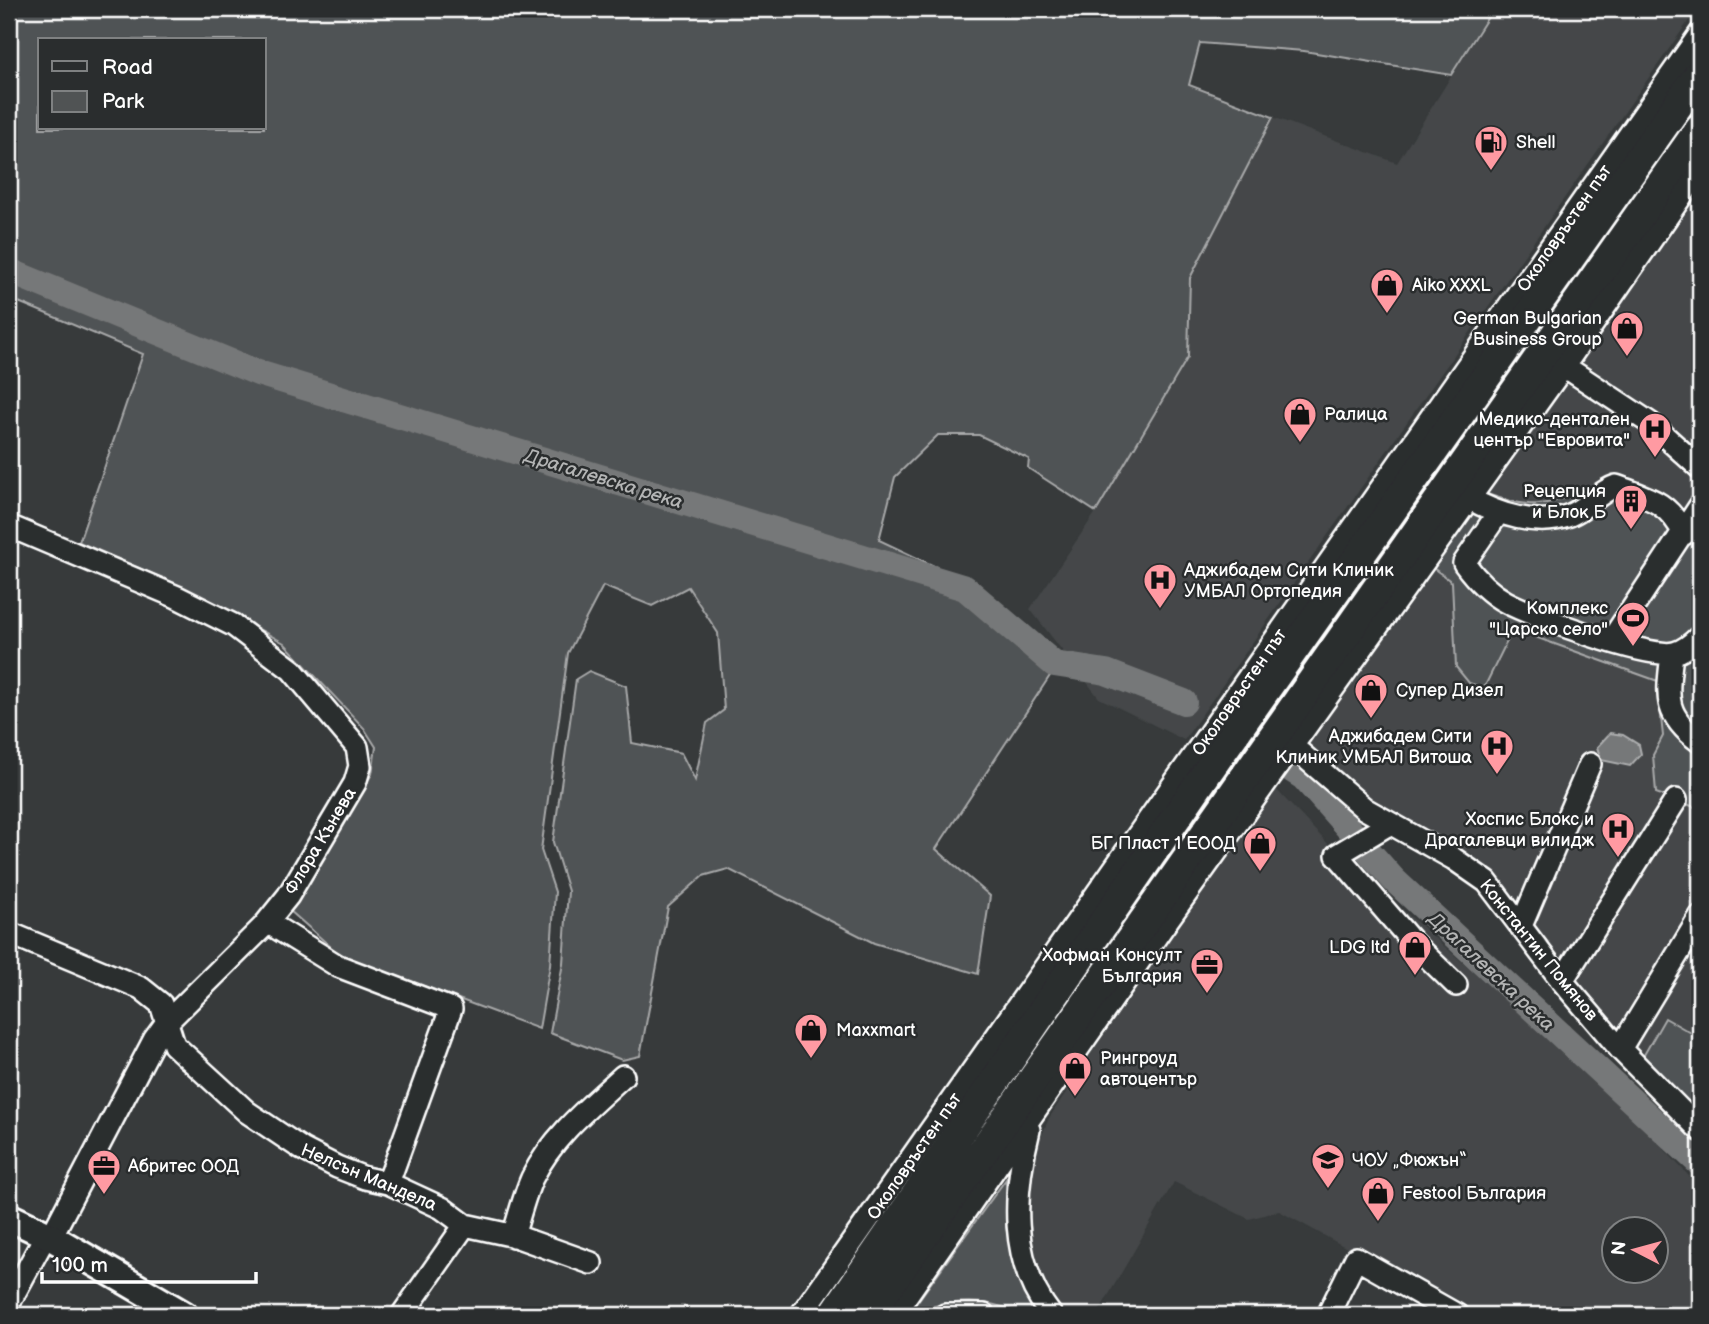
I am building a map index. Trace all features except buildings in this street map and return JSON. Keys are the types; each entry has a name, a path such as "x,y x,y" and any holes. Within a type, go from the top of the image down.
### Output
{"highway":[{"name":"Околовръстен път","path":"834,1315 1209,769 1700,73"},
{"path":"868,1315 1700,129"},
{"path":"1291,745 1346,631"},
{"path":"1138,838 1209,769"},
{"path":"1076,962 1110,877"},
{"path":"1098,988 1169,918"}],"main road":[{"path":"9,1217 48,1236 184,1315"}],"street":[{"name":"Околовръстен път","path":"801,1315 1700,34"},
{"path":"893,1315 1169,918 1564,366 1700,169"},
{"path":"1564,366 1650,423 1700,468"},
{"path":"1469,498 1499,512 1548,520 1569,516 1616,486 1662,504 1675,516 1684,534"},
{"path":"1611,641 1700,506"},
{"path":"1499,512 1464,563 1478,582 1502,601 1564,627 1611,641 1672,654 1689,646 1700,636"},
{"name":"Флора Кънева","path":"9,526 177,597 233,625 292,670 357,747 360,766 355,783 288,896 267,922 167,1022 144,1058 9,1303"},
{"path":"1672,654 1668,690 1671,709 1679,726 1700,742"},
{"name":"Константин Помянов","path":"1291,745 1365,809 1454,859 1487,881 1562,981 1620,1049 1700,1130"},
{"path":"1521,926 1590,764"},
{"path":"1562,981 1676,800"},
{"path":"1389,824 1337,855 1414,944 1456,985"},
{"path":"1620,1049 1700,917"},
{"path":"267,922 338,966 451,1009 388,1183"},
{"name":"Нелсън Мандела","path":"9,933 141,988 160,1004 174,1045 247,1112 270,1129 337,1167 388,1183 449,1211 465,1225 513,1236 592,1263"},
{"path":"513,1236 531,1180 545,1156 575,1120 623,1076"},
{"path":"1031,1120 1021,1164 1017,1223 1029,1277 1051,1315"},
{"path":"402,1315 465,1225"},
{"path":"1328,1315 1356,1258 1457,1315"},
{"path":"945,1315 984,1315"}],"shaded area":[{"path":"1493,9 1697,9 1184,740 1099,698 1030,609 1096,512 1188,357 1190,278 1273,117 1397,163"},
{"path":"1700,191 1700,488 1686,515 1578,492 1548,505 1517,505 1484,493"},
{"path":"1433,568 1452,581 1456,667 1484,688 1513,629 1667,684 1660,708 1663,736 1653,755 1656,793 1700,809 1700,1038 1665,1019 1643,1056 1472,854 1400,824 1369,805 1306,749"},
{"path":"1610,733 1623,735 1639,745 1641,754 1630,766 1601,760 1597,747"},
{"path":"1269,782 1331,847 1615,1096 1700,1188 1700,1315 1470,1315 1279,1211 1249,1219 1174,1182 1097,1315 1062,1315 1046,1295 1026,1246 1026,1204 1033,1156 1049,1118"}],"green space":[{"path":"9,9 1493,9 1451,75 1304,51 1200,43 1189,85 1273,117 1190,278 1188,357 1096,512 1028,468 1029,459 979,435 938,435 895,477 879,540 979,587 1061,659 936,849 990,896 978,974 874,943 728,869 703,876 668,907 640,1056 622,1060 550,1033 563,963 568,891 553,842 576,679 589,671 626,686 632,743 681,753 695,780 707,723 724,710 718,633 688,587 652,606 603,586 568,653 541,850 555,892 550,965 539,1029 340,955 289,910 372,774 376,747 364,728 284,643 185,588 79,542 143,354 9,298"},
{"path":"1700,95 1700,106 1244,757 1240,753"},
{"name":"Комплекс \"Царско село\"","path":"1602,483 1686,515 1700,488 1700,809 1656,793 1653,755 1663,736 1660,708 1666,684 1513,629 1484,688 1469,683 1456,667 1452,582 1433,568 1484,493 1520,503 1545,503"},
{"path":"1665,1018 1700,1038 1700,1130 1637,1067"},
{"path":"1006,1179 1006,1227 1012,1257 1038,1315 969,1302 910,1312"}],"waterway":[{"name":"Драгалевска река","path":"9,271 258,373 965,588 1054,664 1106,672 1184,702"},
{"name":"Драгалевска река","path":"1292,770 1303,777 1394,880 1700,1164"}],"place":[{"name":"Shell","path":"1491,172"},
{"name":"Aiko XXXL","path":"1387,315"},
{"name":"German Bulgarian Business Group","path":"1627,358"},
{"name":"Ралица","path":"1300,444"},
{"name":"Медико-дентален център \"Евровита\"","path":"1655,459"},
{"name":"Рецепция и Блок Б","path":"1631,531"},
{"name":"Аджибадем Сити Клиник УМБАЛ Ортопедия","path":"1160,610"},
{"name":"Комплекс \"Царско село\"","path":"1633,648"},
{"name":"Супер Дизел","path":"1371,720"},
{"name":"Аджибадем Сити Клиник УМБАЛ Витоша","path":"1497,776"},
{"name":"Хоспис Блокс и Драгалевци вилидж","path":"1618,859"},
{"name":"БГ Пласт 1 ЕООД","path":"1260,873"},
{"name":"LDG ltd","path":"1415,977"},
{"name":"Хофман Консулт България","path":"1207,995"},
{"name":"Maxxmart","path":"811,1060"},
{"name":"Рингроуд автоцентър","path":"1075,1098"},
{"name":"ЧОУ „Фюжън“","path":"1328,1190"},
{"name":"Абритес ООД","path":"104,1196"},
{"name":"Festool България","path":"1378,1223"}]}
